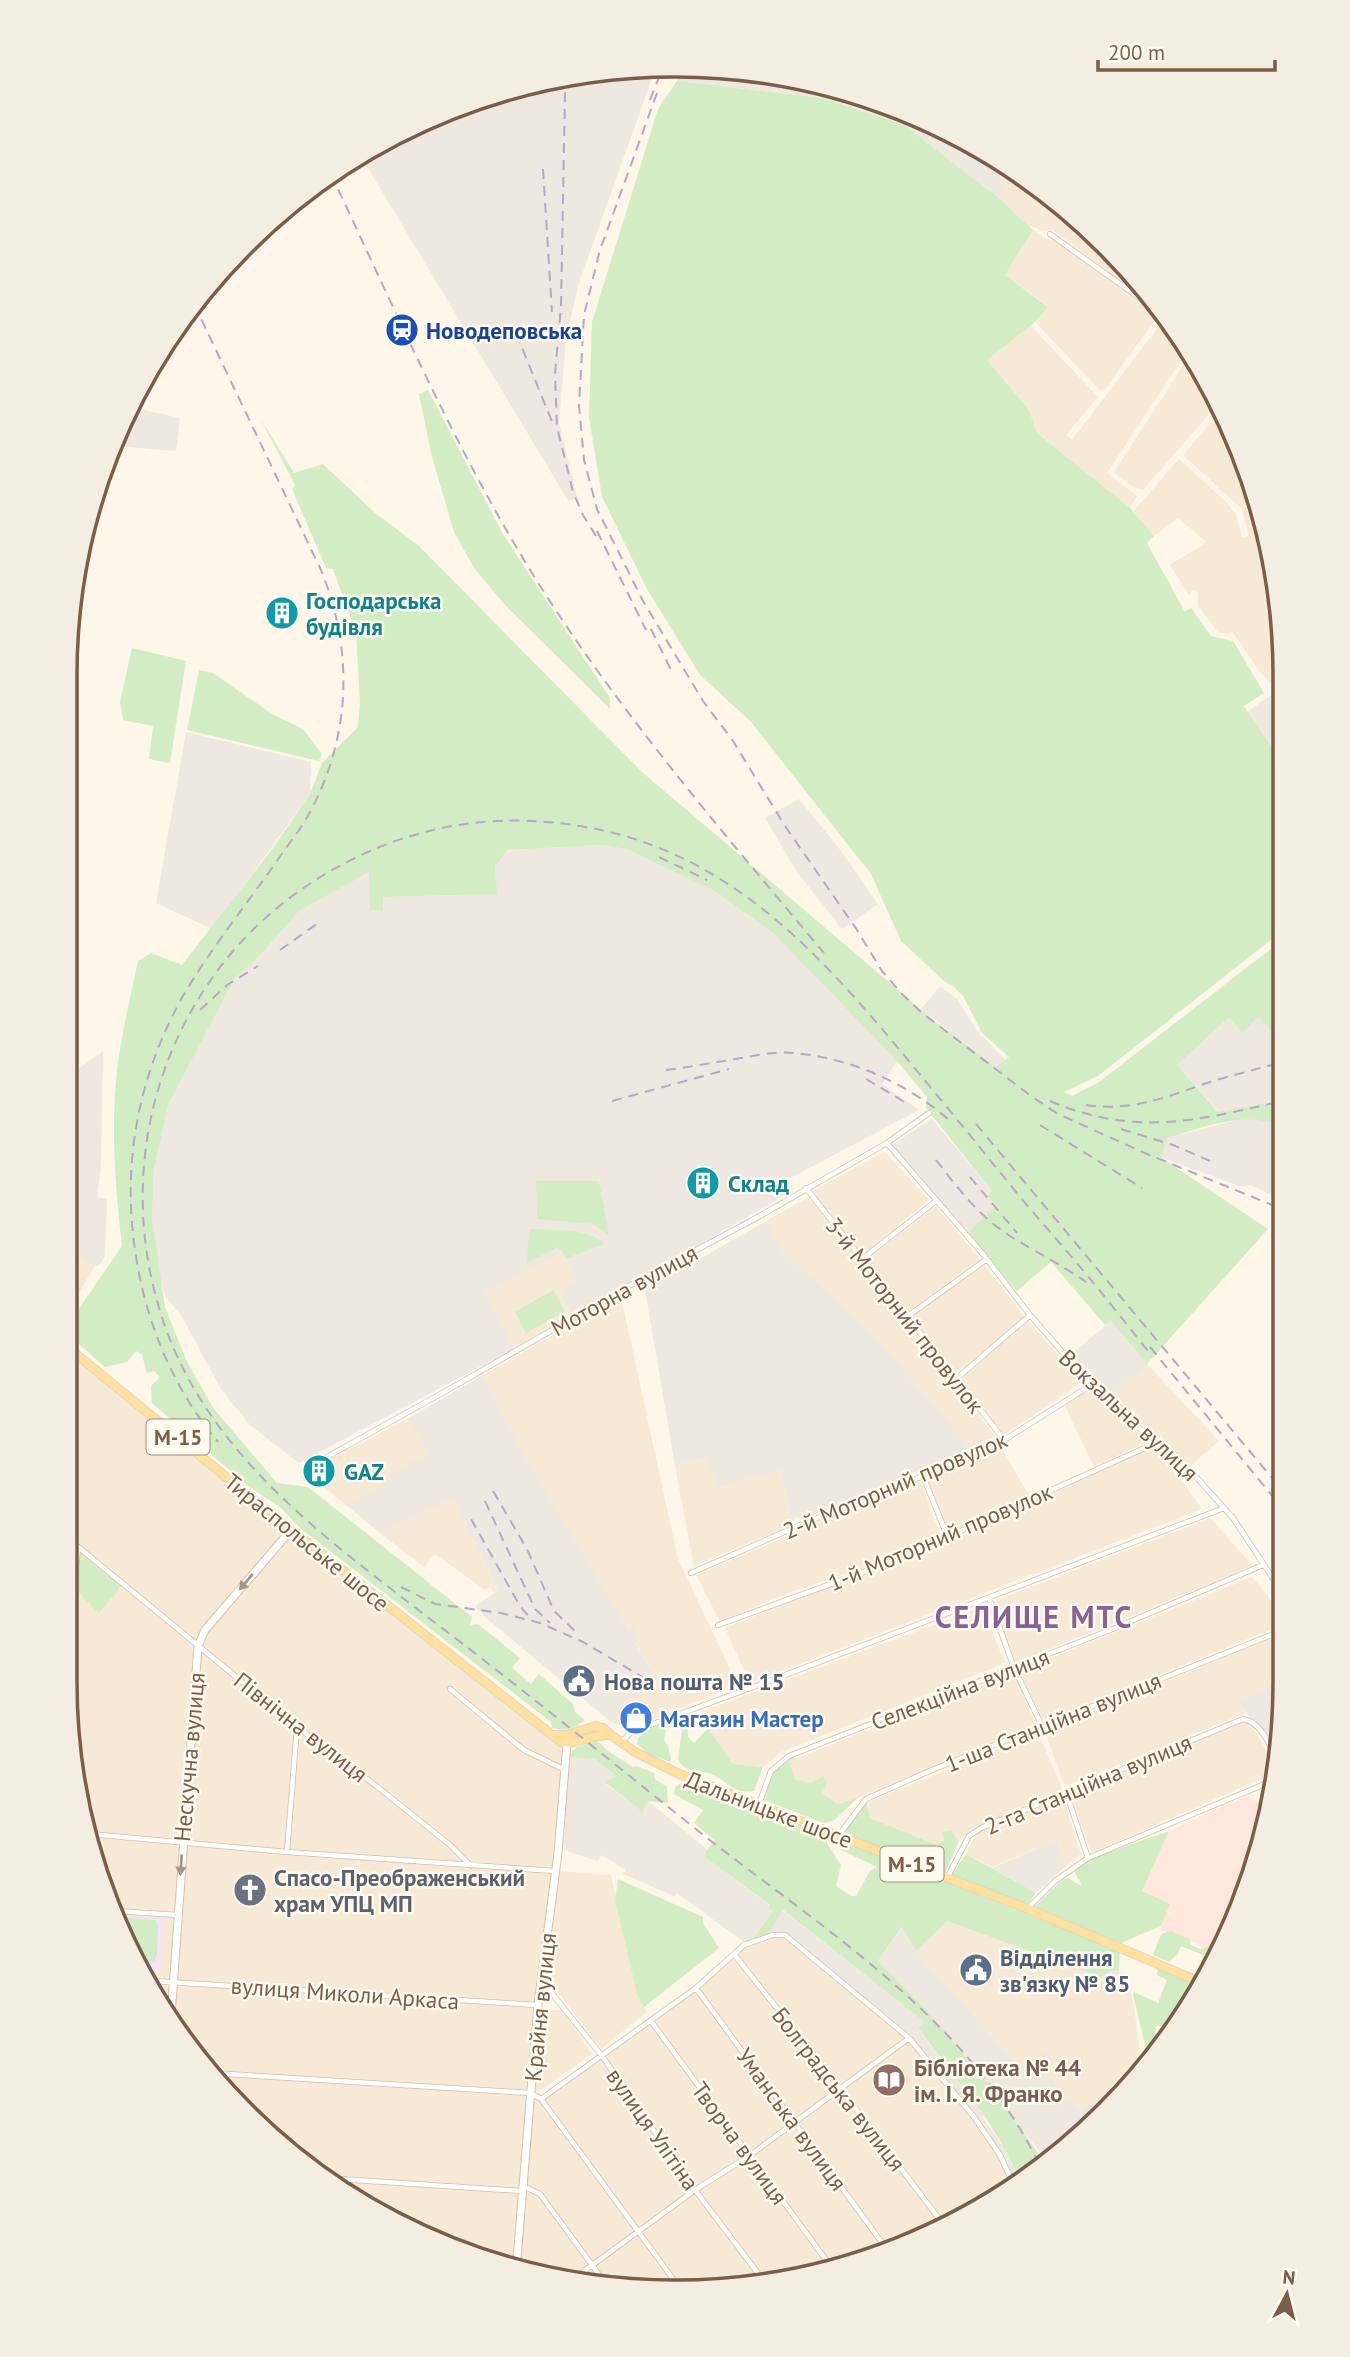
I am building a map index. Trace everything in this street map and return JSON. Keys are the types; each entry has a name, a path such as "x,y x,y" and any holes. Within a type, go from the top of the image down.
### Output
{"main road":[{"name":"Тираспольське шосе","path":"77,1355 291,1530 553,1735 567,1739"},
{"name":"Дальницьке шосе","path":"567,1739 611,1735 635,1752 678,1774 1028,1909 1194,1979"}],"street":[{"path":"1050,233 1138,297"},
{"name":"Моторна вулиця","path":"316,1463 629,1286 758,1217 887,1143 929,1113"},
{"name":"Вокзальна вулиця","path":"887,1143 1091,1385 1108,1395 1143,1432 1178,1458 1224,1508 1273,1580"},
{"name":"3-й Моторний провулок","path":"806,1188 1005,1441"},
{"path":"862,1259 936,1201"},
{"path":"908,1316 987,1259"},
{"path":"956,1379 1030,1315"},
{"name":"2-й Моторний провулок","path":"691,1573 1005,1441 1091,1385"},
{"name":"1-й Моторний провулок","path":"718,1625 894,1561 1158,1442"},
{"path":"923,1476 948,1538"},
{"path":"622,1742 631,1732 1224,1508"},
{"name":"Нескучна вулиця","path":"172,2004 198,1646 205,1630 291,1530"},
{"path":"77,1556 78,1547"},
{"name":"Північна вулиця","path":"78,1547 297,1727 462,1855 471,1866"},
{"name":"Селекційна вулиця","path":"759,1804 771,1771 789,1756 1128,1623 1263,1565"},
{"path":"989,1598 1014,1668 1042,1726"},
{"name":"1-ша Станційна вулиця","path":"838,1836 866,1800 1042,1726 1273,1634"},
{"path":"450,1689 524,1750 565,1770"},
{"name":"2-га Станційна вулиця","path":"947,1878 970,1836 981,1828 1243,1719 1251,1721 1270,1745"},
{"path":"287,1852 297,1727"},
{"name":"Крайня вулиця","path":"517,2259 538,2005 555,1871 567,1739"},
{"path":"1028,1909 1055,1881 1088,1858 1264,1784"},
{"path":"1066,1792 1088,1858"},
{"path":"96,1834 287,1852 555,1871"},
{"path":"123,1912 178,1915"},
{"path":"541,2099 695,1988 744,1945 785,1935 909,2038 975,2117 1000,2155 1010,2177"},
{"name":"Болградська вулиця","path":"734,1954 840,2088 937,2219"},
{"name":"вулиця Улітіна","path":"541,1981 602,2056 695,2190 758,2274"},
{"name":"вулиця Миколи Аркаса","path":"157,1982 538,2005"},
{"name":"Уманська вулиця","path":"695,1988 882,2242"},
{"name":"Творча вулиця","path":"651,2021 827,2261"},
{"path":"582,2273 695,2190 749,2156 909,2038"},
{"path":"223,2074 530,2093 541,2099 674,2280"},
{"path":"343,2179 522,2188 540,2194 600,2275"}],"shaded area":[{"path":"679,77 753,82 830,97 904,123 939,139 974,157 1021,188 1011,182 999,198 904,125 822,98 677,81"},
{"path":"652,78 579,283 566,338 559,423 577,497 569,502 365,164 446,123 520,97 597,82"},
{"path":"1011,182 1026,192 1069,225 1133,291 1053,230 1043,231 1028,225 999,198"},
{"path":"1033,230 1050,241 1053,239 1146,307 1155,320 1105,389 1100,390 1035,322 1048,306 1005,275"},
{"path":"1030,325 1098,397 1066,435 1072,440 1159,326 1182,359 1107,473 1137,496 1130,508 1037,433 1029,410 987,360"},
{"path":"1185,363 1211,412 1143,490 1133,487 1114,472"},
{"path":"140,409 180,418 176,451 123,447"},
{"path":"1214,418 1241,483 1262,558 1272,636 1273,686 1259,671 1232,631 1228,634 1218,632 1198,606 1198,593 1193,590 1189,595 1170,565 1207,542 1178,518 1154,536 1133,512 1179,459 1236,514 1242,538 1249,536 1242,509 1183,455"},
{"path":"1273,694 1273,752 1247,712"},
{"path":"186,732 311,762 310,794 212,929 156,903"},
{"path":"799,799 838,847 878,904 842,929 797,872 765,818"},
{"path":"601,845 626,849 715,891 774,934 897,1061 882,1084 919,1110 779,1184 785,1195 574,1317 560,1290 577,1281 561,1252 485,1293 515,1348 299,1463 251,1426 222,1391 181,1315 165,1296 159,1273 152,1218 154,1169 169,1103 234,980 299,911 370,871 370,910 383,910 383,897 496,894 495,867 507,850"},
{"path":"940,986 957,999 977,1031 1006,1060 996,1068 921,1009"},
{"path":"1229,1016 1258,1017 1273,1033 1273,1108 1263,1103 1219,1112 1177,1065"},
{"path":"103,1051 101,1166 97,1197 107,1199 105,1257 94,1267 77,1253 77,1070"},
{"path":"1245,1118 1273,1122 1273,1196 1251,1185 1239,1186 1162,1158 1167,1138"},
{"path":"932,1119 992,1191 996,1205 966,1234 892,1145"},
{"path":"885,1152 929,1200 862,1256 812,1191"},
{"path":"809,1197 997,1438 971,1448 873,1334 783,1251 766,1221"},
{"path":"936,1206 980,1259 908,1312 865,1260"},
{"path":"766,1221 783,1251 873,1334 971,1448 804,1519 795,1517 793,1525 779,1470 718,1488 707,1457 675,1466 645,1290"},
{"path":"561,1252 577,1281 574,1317 515,1348 485,1293"},
{"path":"77,1253 94,1267 77,1297"},
{"path":"984,1264 1025,1317 955,1374 912,1317"},
{"path":"621,1297 678,1559 730,1669 727,1689 633,1727 629,1721 620,1726 612,1723 629,1702 657,1684 656,1677 635,1642 634,1627 629,1630 524,1455 483,1375"},
{"path":"1028,1321 1082,1382 1004,1435 960,1380"},
{"path":"1111,1321 1147,1364 1113,1395 1099,1382 1093,1382 1069,1356"},
{"path":"77,1355 275,1517 567,1743 530,2093 541,2099 696,1988 744,1945 773,1935 785,1935 897,2028 974,2117 1000,2155 1010,2177 1007,2179 939,2218 867,2248 792,2269 753,2275 714,2279 636,2279 558,2269 520,2260 446,2234 376,2200 343,2179 281,2132 225,2076 178,2014 157,1981 123,1911 97,1837 88,1799 78,1721"},
{"path":"1147,1364 1219,1441 1190,1466 1168,1446 1161,1435 1157,1437 1151,1433 1113,1395"},
{"path":"483,1375 524,1455 629,1630 634,1626 640,1639 635,1643 656,1677 657,1684 629,1702 612,1723 475,1606 498,1591 453,1497 380,1533 346,1505 391,1480 388,1475 429,1454 409,1418"},
{"path":"1089,1392 1105,1400 1103,1404 1117,1410 1147,1442 1094,1467 1064,1404 1082,1393"},
{"path":"409,1418 430,1454 389,1475 392,1480 346,1505 310,1475 328,1460"},
{"path":"999,1444 1031,1499 949,1536 925,1478 993,1450"},
{"path":"1156,1445 1202,1509 750,1683 725,1628 846,1580 921,1555"},
{"path":"708,1457 719,1488 779,1470 793,1525 694,1566 675,1466"},
{"path":"920,1479 941,1538 893,1558 788,1593 720,1621 696,1575"},
{"path":"453,1496 498,1592 494,1593 490,1587 485,1590 435,1554 424,1567 380,1533"},
{"path":"1210,1518 1253,1566 1016,1663 993,1602"},
{"path":"1252,1577 1273,1603 1273,1628 1044,1722 1019,1671"},
{"path":"982,1607 1005,1663 783,1751 763,1767 733,1764 708,1728 701,1712"},
{"path":"1273,1637 1273,1687 1239,1701 1246,1713 1065,1786 1044,1731"},
{"path":"1014,1672 1036,1725 838,1804 811,1784 796,1780 788,1762"},
{"path":"1273,1687 1270,1744 1238,1701"},
{"path":"1245,1721 1251,1724 1269,1755 1265,1777 1091,1853 1070,1793"},
{"path":"1038,1732 1062,1789 974,1828 959,1841 951,1830 942,1833 944,1840 938,1845 870,1818 866,1803"},
{"path":"568,1757 595,1759 618,1778 606,1784 640,1810 648,1801 708,1850 703,1856 770,1906 773,1911 751,1941 744,1942 677,1893 674,1896 623,1874 626,1870 601,1855 598,1861 564,1850"},
{"path":"1063,1796 1081,1854 1066,1866 1057,1840 992,1867 966,1854 977,1832"},
{"path":"1246,1796 1261,1803 1241,1874 1209,1949 1130,1918 1169,1831"},
{"path":"1057,1840 1066,1866 1036,1893 992,1868"},
{"path":"557,1871 611,1875 637,1994 647,2012 601,2049 549,1980"},
{"path":"782,1910 926,2022 918,2029 984,2115 982,2116 1004,2148 1008,2146 1006,2152 1016,2172 1013,2175 977,2116 908,2033 785,1934 768,1934"},
{"path":"125,1916 164,1918 161,1970 151,1969"},
{"path":"947,1921 1100,1977 1113,1970 1125,1974 1134,2005 1140,2057 1120,2081 1081,2111 1045,2069 1054,2059 1045,2054 1024,2072 916,1951"},
{"path":"903,1927 916,1951 1023,2071 1045,2053 1055,2059 1045,2069 1081,2111 1120,2081 1069,2132 1042,2154 921,2004 878,1961"},
{"path":"541,2010 562,2010 592,2054 539,2091 534,2090"}],"green space":[{"path":"677,81 822,98 904,125 999,198 1033,230 1005,275 1048,307 1035,322 987,360 1029,410 1037,433 1130,508 1154,536 1147,543 1185,612 1191,608 1211,636 1233,641 1264,693 1244,706 1273,750 1273,938 1098,1076 1064,1092 1072,1096 1099,1082 1273,947 1273,1033 1258,1017 1242,1033 1229,1017 1177,1065 1218,1112 1264,1103 1273,1108 1273,1124 1254,1120 1224,1122 1167,1138 1162,1158 1268,1229 1147,1364 1111,1321 1105,1325 1051,1262 1017,1291 966,1234 996,1205 988,1196 992,1191 926,1108 927,1097 897,1061 774,934 715,891 626,849 601,845 507,850 495,867 497,894 383,897 383,910 370,910 369,872 299,911 234,980 169,1103 154,1169 152,1218 165,1307 187,1362 214,1409 277,1483 308,1487 472,1617 470,1625 478,1624 520,1658 512,1668 531,1684 539,1674 573,1704 575,1712 585,1720 573,1728 562,1730 552,1728 551,1722 300,1528 280,1507 248,1486 152,1403 151,1386 160,1377 154,1371 147,1373 142,1355 136,1351 127,1362 105,1367 77,1342 77,1311 122,1246 114,1108 120,1049 138,961 151,953 182,965 270,852 310,794 322,763 358,727 360,701 356,633 333,569 326,568 292,489 295,485 260,418 294,473 323,464 374,512 419,546 642,772 937,1023 996,1067 1009,1057 982,1033 963,996 901,941 871,874 751,722 700,675 647,589 602,497 589,417 592,322 658,109"},
{"path":"428,390 504,536 610,698 610,709 505,605 474,568 454,532 432,457 419,394"},
{"path":"132,648 186,661 170,763 149,759 153,726 123,720 120,702"},
{"path":"199,670 213,673 272,714 303,729 322,754 319,761 187,730"},
{"path":"536,1181 599,1181 609,1235 592,1224 537,1219"},
{"path":"529,1229 580,1232 605,1244 567,1258 558,1247 527,1263"},
{"path":"553,1290 565,1311 526,1333 515,1312"},
{"path":"80,1549 123,1584 99,1613 77,1591"},
{"path":"683,1720 688,1727 688,1737 694,1743 708,1728 733,1764 763,1767 754,1791 739,1790 708,1773 688,1769 681,1764 678,1760"},
{"path":"662,1724 666,1727 664,1740 668,1746 670,1762 647,1753 637,1744 638,1738"},
{"path":"598,1741 633,1767 654,1773 655,1779 667,1787 668,1803 648,1801 641,1816 640,1810 606,1783 617,1777 595,1759 568,1757 576,1747"},
{"path":"794,1756 795,1759 789,1762 796,1780 811,1783 823,1776 827,1783 822,1793 838,1804 858,1798 833,1821 823,1823 764,1800 771,1773"},
{"path":"686,1783 822,1835 841,1865 836,1886 851,1896 856,1896 870,1871 877,1867 841,1850 842,1841 1120,1951 1119,1972 1113,1970 1100,1977 947,1921 916,1951 902,1927 878,1961 921,2004 990,2086 1040,2155 1017,2172 1006,2151 1008,2147 1005,2149 984,2115 918,2028 925,2022 783,1910 768,1934 751,1941 773,1911 769,1908 770,1905 703,1856 714,1840 694,1823 703,1810 674,1794 675,1787"},
{"path":"866,1803 870,1818 937,1845 944,1840 942,1832 951,1830 959,1841 945,1873 843,1835 857,1810"},
{"path":"1169,1831 1142,1891 1170,1904 1161,1926 1121,1943 1033,1908 1063,1879 1067,1878 1082,1886 1075,1873 1074,1864"},
{"path":"966,1854 1036,1893 1027,1905 951,1876"},
{"path":"618,1879 703,1917 703,1923 719,1948 644,2007 637,1994 615,1899"},
{"path":"126,1918 156,1920 157,1955 154,1961 147,1962"},
{"path":"1171,1931 1190,1939 1190,1945 1200,1949 1211,1947 1202,1963 1203,1955 1181,1946 1178,1954 1169,1962 1153,1955 1161,1934"},
{"path":"1158,1965 1192,1982 1163,2026 1156,2026 1155,2038 1145,2051 1133,1995 1134,1992 1158,2003 1167,1980 1157,1975"}],"railway":[{"path":"650,100 659,77"},
{"path":"565,92 561,306 555,374 557,427 573,492 598,539"},
{"path":"657,93 600,250 584,315 579,406 584,460 597,509 643,601 703,701 733,741 785,826 882,971 903,995 922,1013 1058,1114 1273,1205"},
{"path":"543,169 552,312"},
{"path":"335,183 456,437 483,489 542,589 642,730 824,953"},
{"path":"199,314 321,570 332,601 343,662 340,724 323,785 302,825 217,943 183,996 167,1026 155,1058 137,1122 132,1155 132,1222 147,1306 175,1378 202,1422 218,1442"},
{"path":"516,333 553,424"},
{"path":"597,531 646,630"},
{"path":"651,629 673,674"},
{"path":"1036,2158 1010,2113 976,2067 937,2024 894,1984 348,1555 266,1482 231,1442 200,1398 174,1350 156,1297 146,1250 143,1202 145,1155 153,1108 167,1063 186,1020 211,980 241,942 282,904 354,858 406,837 433,830 503,821 573,825 634,839 689,862 739,892 785,928 828,969 907,1059 1152,1356"},
{"path":"659,857 707,880"},
{"path":"280,950 321,921"},
{"path":"200,1010 227,985 258,966"},
{"path":"666,1070 772,1053 815,1056 877,1074 915,1095 949,1120"},
{"path":"1086,1105 1120,1106 1151,1101 1273,1064"},
{"path":"612,1101 729,1069"},
{"path":"866,1079 908,1104"},
{"path":"1050,1101 1110,1119 1138,1122 1193,1119 1273,1103"},
{"path":"976,1124 1273,1479"},
{"path":"1040,1125 1142,1188"},
{"path":"1121,1129 1173,1145 1210,1161"},
{"path":"936,1160 968,1200 996,1226 1086,1282"},
{"path":"970,1177 1017,1233"},
{"path":"1150,1347 1273,1497"},
{"path":"493,1491 527,1549 554,1611 578,1634"},
{"path":"485,1501 535,1609 550,1623"},
{"path":"471,1519 520,1606 532,1620"},
{"path":"401,1587 435,1604 501,1613 540,1623 583,1642 651,1682"}],"place":[{"name":"Новодеповська","path":"402,330"},
{"name":"Господарська будівля","path":"282,613"},
{"name":"Склад","path":"703,1183"},
{"name":"GAZ","path":"319,1471"},
{"name":"Нова пошта № 15","path":"579,1681"},
{"name":"Магазин Мастер","path":"636,1718"},
{"name":"Спасо-Преображенський храм УПЦ МП","path":"250,1890"},
{"name":"Відділення зв'язку № 85","path":"976,1970"},
{"name":"Бібліотека № 44 ім. І. Я. Франко","path":"889,2080"}],"district":[{"name":"CЕЛИЩЕ МТС","path":"1034,1616"}]}
